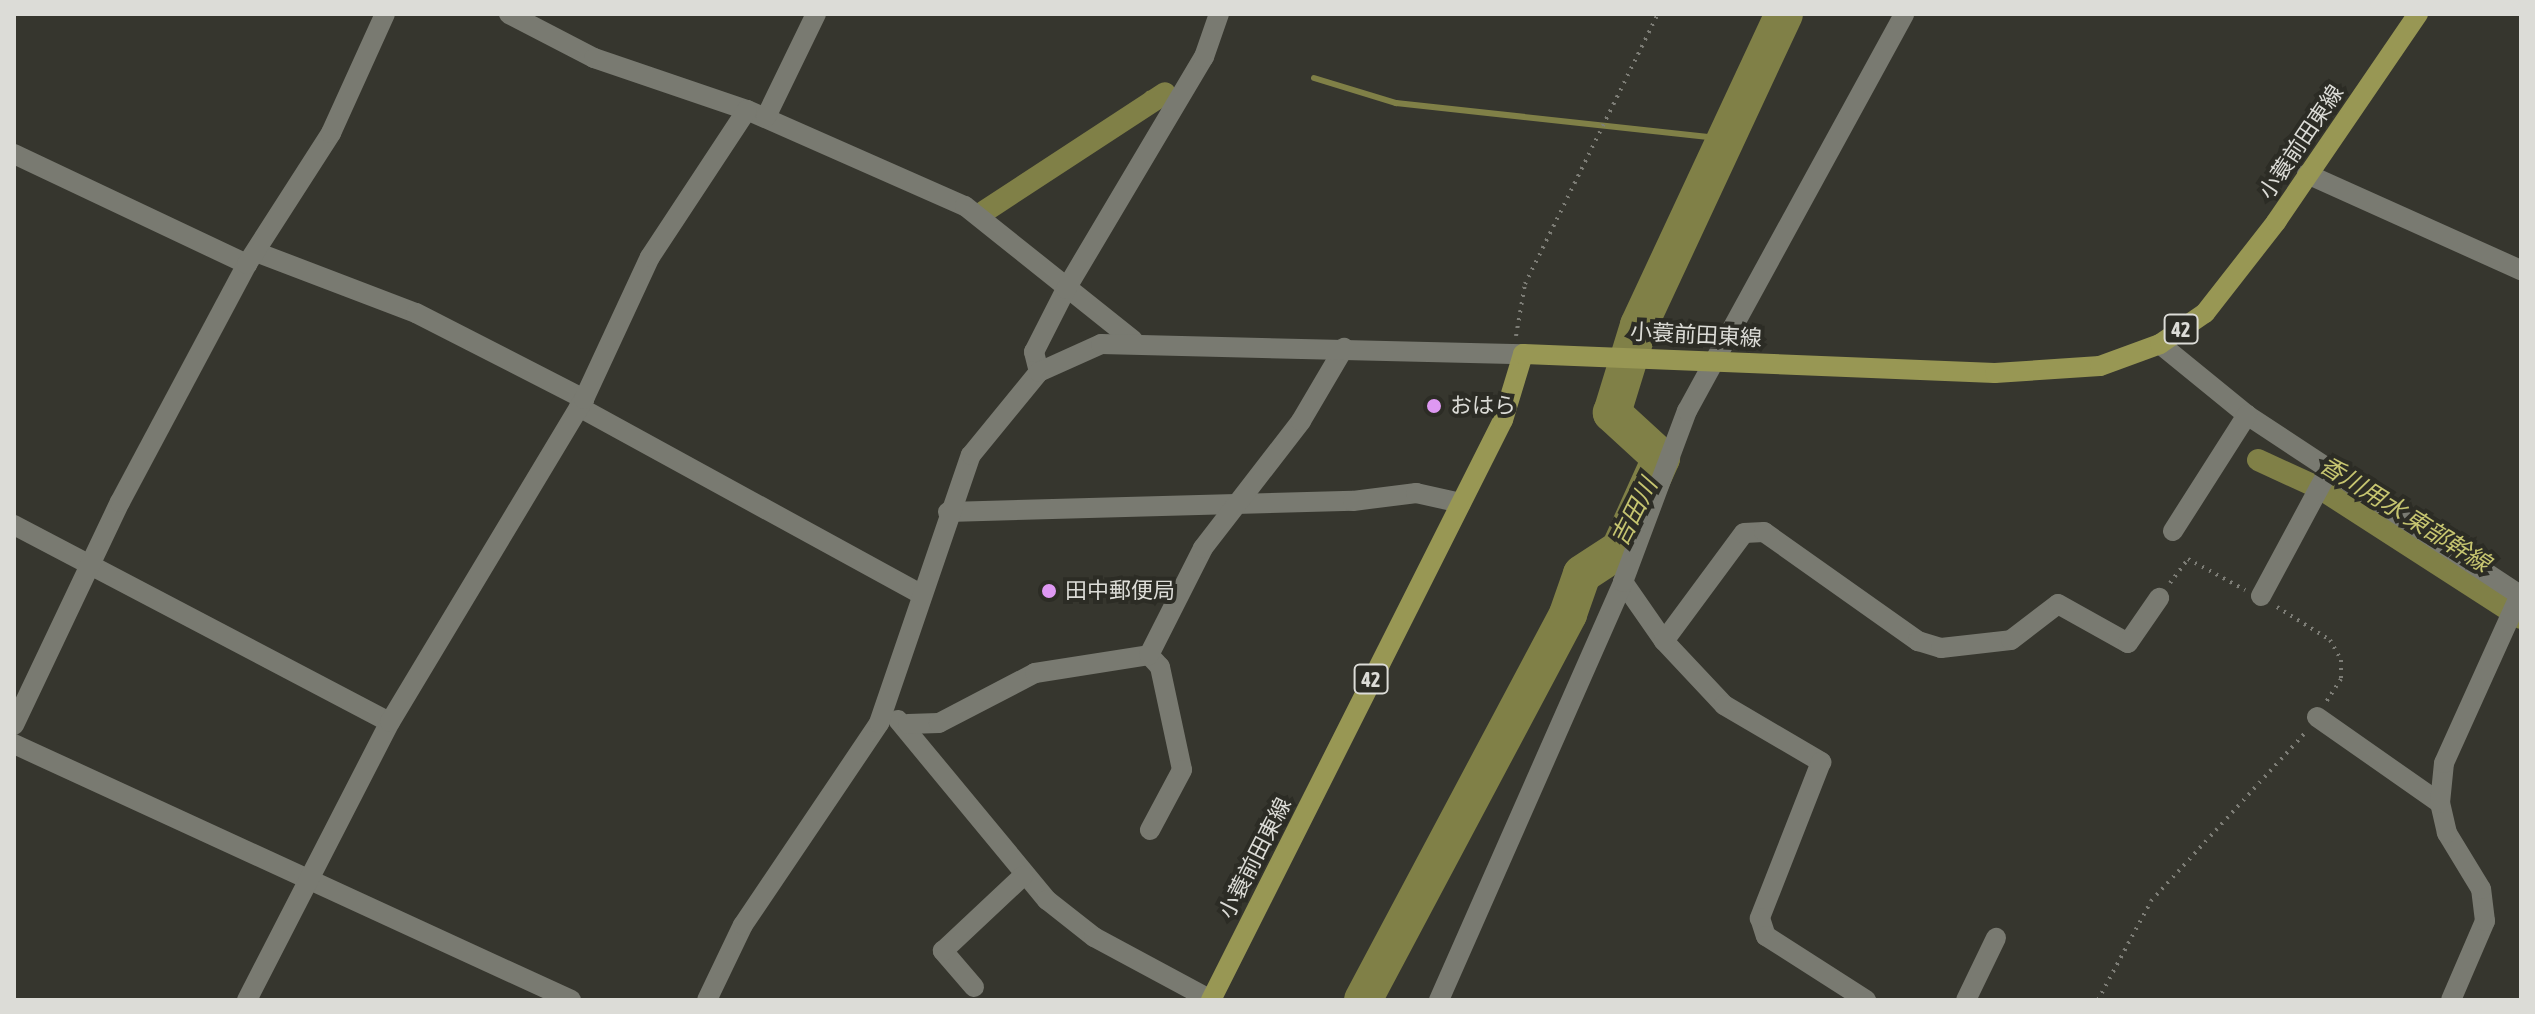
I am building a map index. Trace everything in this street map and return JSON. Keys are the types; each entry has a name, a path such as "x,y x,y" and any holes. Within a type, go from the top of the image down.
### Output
{"main road":[{"name":"小蓑前田東線","path":"1211,1000 1503,420 1518,354 1560,353 2052,372 2100,366 2160,344 2205,313 2307,174 2418,14"}],"street":[{"path":"14,725 89,564 252,258 331,133 385,14"},
{"path":"509,14 594,58 756,113 965,206 1133,340"},
{"path":"247,1000 305,877 390,722 581,403 650,257 756,113 816,14"},
{"path":"1039,372 1034,352 1066,289 1204,57 1219,14"},
{"path":"1439,1000 1623,582 1687,411 1904,14"},
{"path":"14,154 252,258 416,313 920,594"},
{"path":"2307,174 2521,270"},
{"path":"707,1000 743,925 883,715 920,594 971,455 1039,372 1069,353 1133,340 1518,354"},
{"path":"2160,344 2323,482 2516,603 2444,763 2440,803 2447,833 2481,889 2485,921 2451,1000"},
{"path":"1149,655 1203,548 1244,501 1344,348"},
{"path":"2173,531 2247,415"},
{"path":"2261,596 2323,482"},
{"path":"948,512 1416,493 1461,503"},
{"path":"14,525 390,722"},
{"path":"1664,641 1744,533 1764,532 1918,641 1941,648 2011,640 2058,604 2128,643 2159,598"},
{"path":"1623,582 1664,641 1724,705 1821,762 1760,918 1766,936 1866,1000"},
{"path":"883,715 908,724 939,723 1035,673 1149,655"},
{"path":"1149,655 1160,667 1182,770 1150,830"},
{"path":"2317,717 2440,803"},
{"path":"908,724 942,780 1023,876 1094,937 1211,1000"},
{"path":"14,744 571,1000"},
{"path":"974,987 943,951 1023,876"},
{"path":"1966,1000 1996,938"}],"path":[{"path":"1518,354 1525,284 1658,14"},
{"path":"2098,1000 2151,901 2317,717 2341,679 2341,660 2330,640 2261,596 2188,559 2159,598"}],"waterway":[{"name":"吉田川","path":"1363,1000 1568,614 1582,574 1620,549 1661,458 1612,413 1639,325 1784,14"},
{"path":"1314,78 1396,103 1729,139"},
{"name":"香川用水 東部幹線","path":"985,211 1165,93"},
{"path":"1123,121 1148,94"},
{"name":"香川用水 東部幹線","path":"2258,460 2321,489 2521,618"}],"place":[{"name":"おはら","path":"1434,406"},
{"name":"田中郵便局","path":"1049,591"}]}
